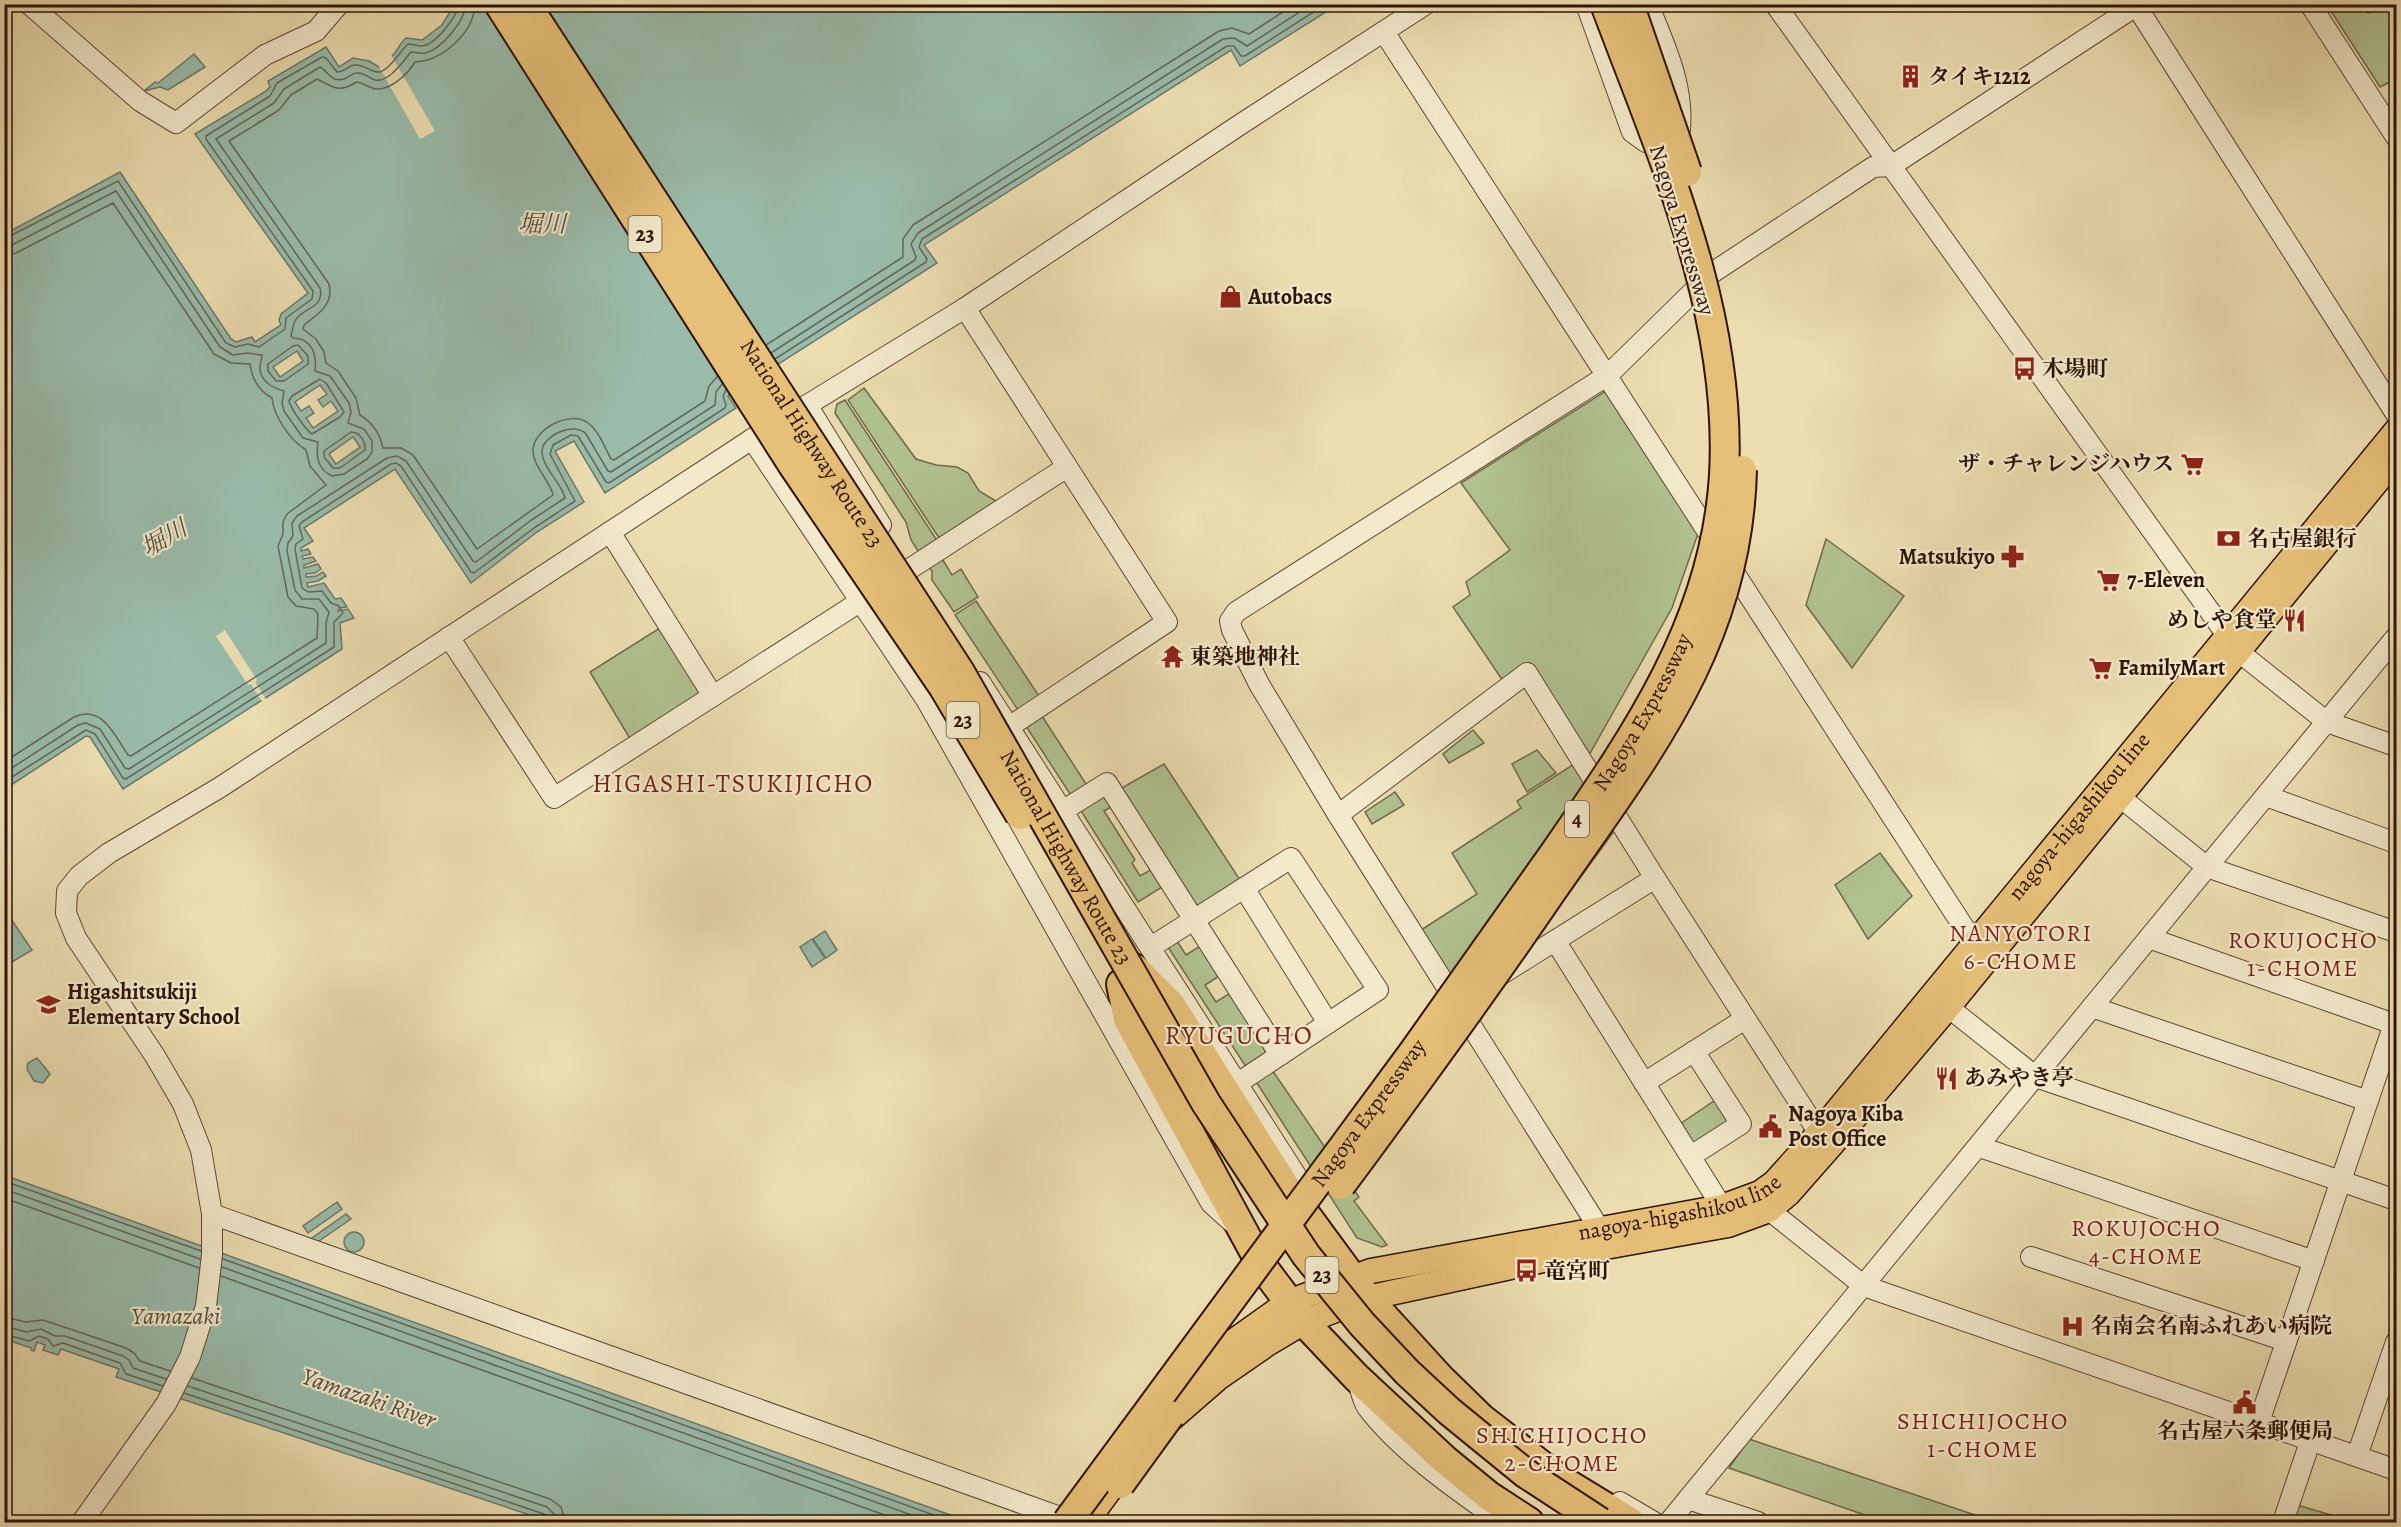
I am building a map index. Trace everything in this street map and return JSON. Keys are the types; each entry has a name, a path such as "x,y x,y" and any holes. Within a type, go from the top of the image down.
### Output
{"highway":[{"name":"National Highway Route 23","path":"499,4 792,464 944,688 1253,1177 1306,1255 1362,1324 1407,1372 1487,1444 1525,1473 1600,1522"},
{"name":"National Highway Route 23","path":"526,4 960,672 1241,1190 1294,1264 1355,1340 1440,1426 1526,1493 1572,1522"},
{"name":"Nagoya Expressway","path":"1067,1522 1255,1270 1483,956 1634,734 1661,688 1687,635 1711,561 1721,505 1725,446 1720,380 1714,334 1695,258 1674,190 1605,4"},
{"name":"Nagoya Expressway","path":"1091,1522 1404,1100 1653,745 1701,656 1718,612 1734,554 1739,525 1742,441 1738,374 1728,316 1699,207 1629,4"},
{"path":"1404,1100 1428,1088 1548,926 1677,737 1705,685 1729,631 1745,575 1747,523 1729,380 1708,277"},
{"path":"1483,956 1487,930 1609,743 1647,679 1681,602 1697,554 1723,447 1729,380"},
{"path":"1123,971 1171,1005 1304,1213 1360,1288 1440,1378 1481,1418 1558,1478 1642,1521"},
{"path":"1123,971 1128,1019 1262,1266 1296,1312 1356,1377 1445,1460 1489,1496 1529,1522"}],"main road":[{"name":"nagoya-higashikou line","path":"1826,1139 1948,1007 2121,798 2234,644 2397,431"},
{"name":"nagoya-higashikou line","path":"1360,1288 1371,1270 1599,1228 1765,1201 1788,1194 1826,1139 1974,943 2397,458"},
{"name":"nagoya-higashikou line","path":"1073,1522 1141,1433 1192,1373 1296,1312 1360,1288 1728,1225 1765,1201"},
{"name":"nagoya-higashikou line","path":"1086,1522 1152,1435 1218,1378 1267,1344 1296,1312"}],"street":[{"path":"29,4 140,101 176,123 265,55 316,31 339,4"},
{"path":"82,1522 166,1404 190,1357 201,1326 210,1280 213,1214 201,1150 183,1104 155,1056 76,939 66,912 67,891 79,876 109,853 219,788 752,439 965,308 1426,4"},
{"path":"1586,4 1632,132 1646,142 1666,140 1680,129 1681,116 1675,73 1648,4"},
{"path":"1616,4 1658,113 1708,277"},
{"path":"1775,4 2234,644 2327,722 2397,746"},
{"path":"2310,4 2397,137"},
{"path":"1599,1228 1338,815 1259,684 1232,630 1230,621 1236,612 1608,375 1708,277 1873,167 1891,166 2137,5 2397,414"},
{"path":"1384,32 1974,943"},
{"path":"965,308 1167,622 1009,727"},
{"path":"807,405 906,566 1297,1177 1304,1213"},
{"path":"752,439 927,701 1211,1203 1244,1231"},
{"path":"449,637 554,798 713,696 906,566 1067,466"},
{"path":"610,532 713,696"},
{"path":"1669,1522 2395,640"},
{"path":"1338,815 1527,673 1745,1019 1826,1139"},
{"path":"1064,810 1107,783 1280,1055"},
{"path":"2266,796 2397,843"},
{"path":"2121,798 2207,867 2397,932"},
{"path":"1151,946 1291,858 1378,990 1238,1083"},
{"path":"1457,1002 1655,878"},
{"path":"1244,888 1328,1023"},
{"path":"2149,938 2395,1021 2259,1422"},
{"path":"1556,942 1722,1207"},
{"path":"1948,1007 2036,1077 2397,1200"},
{"path":"2092,1007 2368,1101"},
{"path":"1644,1083 1745,1019"},
{"path":"1691,1156 1741,1124 1694,1051"},
{"path":"1980,1147 2314,1261"},
{"path":"1765,1201 1864,1286 2397,1470"},
{"path":"213,1214 1073,1522"},
{"path":"2031,1257 2286,1341"},
{"path":"2357,1456 2391,1376 2397,1342"},
{"path":"1413,1348 1447,1371 1492,1412 1542,1450 1642,1521"},
{"path":"1356,1377 1366,1405 1394,1435 1446,1483 1502,1522"},
{"path":"2283,1522 2311,1439"},
{"path":"1688,1499 1758,1522"}],"green space":[{"path":"2327,5 2362,5 2368,13 2387,5 2396,5 2396,79 2380,87"},
{"path":"864,388 916,459 936,465 957,467 968,473 979,491 1001,504 941,541 848,400"},
{"path":"1609,389 1701,525 1672,608 1584,764 1528,670 1505,684 1453,607 1470,595 1466,582 1510,550 1461,483"},
{"path":"845,400 938,542 920,554 911,540 906,522 835,413 837,404"},
{"path":"1826,539 1904,596 1852,668 1806,605"},
{"path":"941,557 952,575 961,569 978,597 954,612 932,580 932,571 928,566"},
{"path":"976,601 1041,699 1020,713 955,615"},
{"path":"663,626 707,695 632,742 590,672"},
{"path":"1040,713 1088,787 1072,797 1024,723"},
{"path":"1473,730 1484,743 1449,763 1443,754"},
{"path":"1537,750 1556,773 1527,792 1512,764"},
{"path":"1164,764 1242,883 1197,913 1120,789"},
{"path":"1574,764 1615,830 1537,937 1456,989 1421,930 1477,894 1452,853 1521,808 1517,801"},
{"path":"1103,791 1116,804 1104,811 1135,860 1132,863 1140,876 1156,867 1167,884 1138,902 1078,806"},
{"path":"1395,792 1404,805 1372,824 1365,812"},
{"path":"1880,853 1912,896 1868,939 1835,885"},
{"path":"1175,938 1186,955 1205,943 1224,973 1205,985 1216,1002 1235,990 1273,1049 1248,1070 1166,944"},
{"path":"1270,1067 1359,1197 1354,1201 1387,1245 1382,1247 1357,1238 1253,1077"},
{"path":"1720,1097 1738,1123 1693,1153 1677,1126"},
{"path":"1749,1439 1996,1522 1885,1522 1729,1468"},
{"path":"2297,1505 2355,1522 2290,1522"}],"water":[{"name":"堀川","path":"457,5 1337,5 1240,66 1231,50 924,245 937,263 728,396 736,408 605,493 574,441 555,451 584,502 537,532 471,583 395,469 304,528 313,541 301,548 301,551 308,549 311,554 302,556 303,559 313,557 316,561 304,565 304,568 318,564 321,569 315,573 306,574 306,577 316,576 323,572 326,576 318,581 307,583 308,587 324,583 335,599 341,598 347,607 339,608 338,611 348,609 354,618 340,623 342,649 123,789 90,737 86,736 5,789 5,234 120,172 231,339 236,342 252,337 255,342 281,325 279,320 281,314 308,293 195,134 266,91 270,87 268,81 326,47 339,67 353,58 369,61 379,67 394,54 406,38 422,40 442,25 453,7","holes":["297,351 303,361 280,377 273,367","320,385 327,394 318,400 323,407 331,401 338,411 313,428 306,418 314,413 309,406 301,411 295,402","353,437 360,447 336,464 329,454"]},
{"path":"194,54 205,67 168,90 160,87 144,91 155,82 158,83"},
{"path":"5,910 32,950 12,962 5,952"},
{"path":"825,931 837,950 826,958 813,939"},
{"path":"812,939 825,958 812,967 800,947"},
{"path":"37,1058 50,1074 43,1083 34,1081 27,1069 28,1063"},
{"name":"Yamazaki","path":"4,1175 970,1522 551,1522 116,1377 119,1369 61,1349 58,1355 43,1350 45,1345 37,1342 34,1351 31,1350 31,1348 5,1339"},
{"path":"337,1202 342,1209 308,1233 303,1226"},
{"path":"346,1214 351,1219 316,1243 312,1238"},
{"path":"354,1232 361,1235 364,1242 361,1249 354,1252 347,1249 344,1242 347,1235"}],"pier":[{"path":"390,53 435,131 420,139 379,67 379,60"},
{"path":"225,630 257,680 255,682 267,701 263,703 251,684 248,685 216,636"}],"place":[{"name":"タイキ1212","path":"1910,77"},
{"name":"Autobacs","path":"1230,297"},
{"name":"木場町","path":"2024,369"},
{"name":"ザ・チャレンジハウス","path":"2192,464"},
{"name":"名古屋銀行","path":"2229,539"},
{"name":"Matsukiyo","path":"2013,557"},
{"name":"7-Eleven","path":"2109,580"},
{"name":"めしや食堂","path":"2295,620"},
{"name":"東築地神社","path":"1172,657"},
{"name":"FamilyMart","path":"2100,668"},
{"name":"Higashitsukiji Elementary School","path":"49,1005"},
{"name":"あみやき亭","path":"1946,1078"},
{"name":"Nagoya Kiba Post Office","path":"1770,1127"},
{"name":"竜宮町","path":"1526,1271"},
{"name":"名南会名南ふれあい病院","path":"2072,1326"},
{"name":"名古屋六条郵便局","path":"2245,1402"}],"district":[{"name":"HIGASHI-TSUKIJICHO","path":"733,783"},
{"name":"NANYOTORI 6-CHOME","path":"2021,947"},
{"name":"ROKUJOCHO 1-CHOME","path":"2303,954"},
{"name":"RYUGUCHO","path":"1239,1035"},
{"name":"ROKUJOCHO 4-CHOME","path":"2146,1242"},
{"name":"SHICHIJOCHO 1-CHOME","path":"1983,1435"},
{"name":"SHICHIJOCHO 2-CHOME","path":"1562,1449"}],"water label":[{"name":"Yamazaki River","path":"369,1398"}]}
